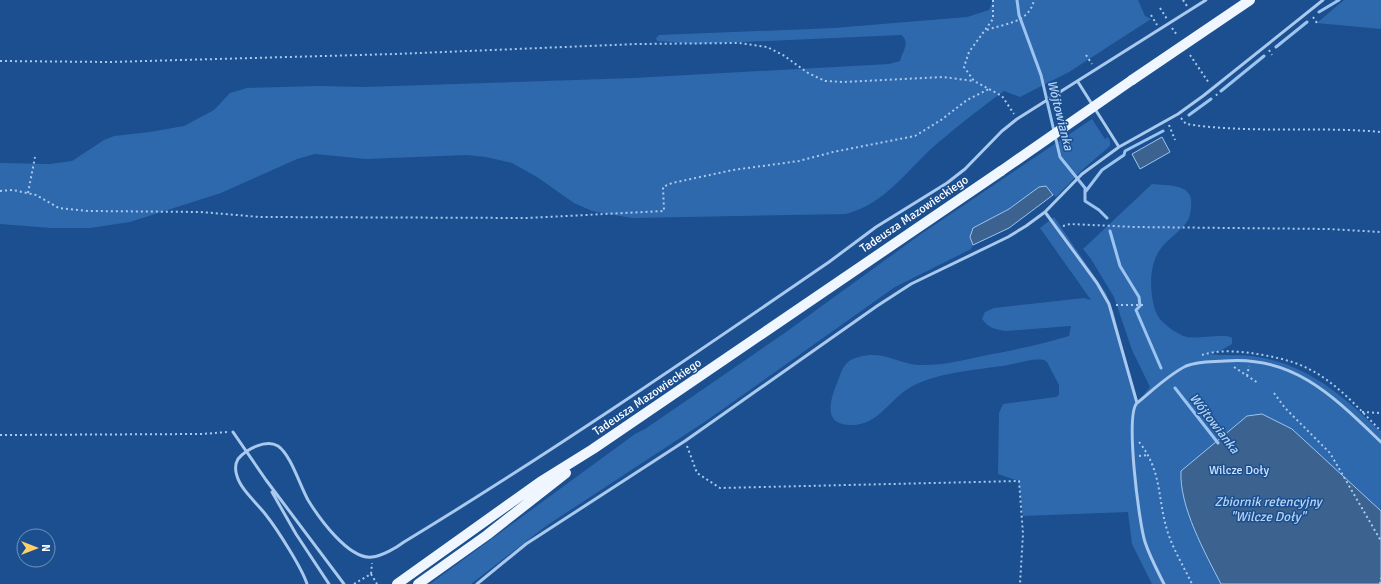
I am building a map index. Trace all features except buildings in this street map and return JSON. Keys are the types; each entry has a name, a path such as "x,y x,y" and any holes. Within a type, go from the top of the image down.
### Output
{"main road":[{"name":"Tadeusza Mazowieckiego","path":"397,584 540,482 593,450 1250,0"},
{"name":"Tadeusza Mazowieckiego","path":"418,584 493,531 593,450"}],"lane":[{"path":"307,584 276,530 237,478 235,466 238,459 247,452 267,443 276,445 284,451 309,501 327,526 350,550 361,556 373,558 399,546 530,465 822,267 876,227 947,183 965,169 1002,131 1040,103 1078,82 1095,68 1206,0"},
{"path":"477,584 526,544 685,441 877,306 942,268 1008,237 1045,212 1082,174 1119,147 1178,114 1213,89 1323,0"},
{"path":"1078,82 1119,147"},
{"path":"1045,212 1097,283 1109,304 1137,403"},
{"path":"1164,584 1145,542 1140,524 1131,428 1134,406 1185,367 1196,363 1252,360 1282,369 1304,378 1326,391 1342,404 1381,442"},
{"path":"233,432 266,480 344,584"},
{"path":"266,480 296,534 329,584"}],"path":[{"path":"974,81 964,67 965,60 969,52 994,19 993,0"},
{"path":"986,30 1024,18 1032,10 1034,0"},
{"path":"1160,8 1169,23"},
{"path":"1150,14 1159,29"},
{"path":"0,61 118,62 637,44 738,43 767,47 783,55 808,73 826,81 844,82 943,77 974,81 1002,96 1017,119"},
{"path":"1086,55 1095,68"},
{"path":"1190,55 1213,89"},
{"path":"0,191 13,190 28,193 36,195 59,208 89,211 201,212 260,217 526,218 664,211 664,187 672,183 740,169 799,161 833,152 915,136 941,120 967,100 989,89"},
{"path":"1178,114 1186,124 1215,128 1274,131 1347,129 1381,132"},
{"path":"1167,120 1175,140"},
{"path":"28,193 36,157"},
{"path":"1050,207 1066,232"},
{"path":"1062,227 1070,224 1135,227 1328,229 1381,232"},
{"path":"1116,311 1115,305 1144,305"},
{"path":"1201,356 1236,351 1270,356 1296,363 1320,375 1381,430"},
{"path":"1224,361 1258,382"},
{"path":"1247,376 1248,368"},
{"path":"1274,393 1285,408 1330,453 1381,541"},
{"path":"1362,412 1381,413"},
{"path":"1131,428 1155,467 1168,533 1192,584"},
{"path":"0,435 202,434 233,432"},
{"path":"685,441 697,473 720,488 1019,481 1023,534 1020,584"},
{"path":"1142,456 1149,455"},
{"path":"373,558 371,574 377,584"},
{"path":"354,584 371,574"},
{"path":"1380,584 1381,578"}],"green space":[{"path":"993,0 1138,0 1145,16 1151,19 1069,72 1020,97 1004,91 939,142 885,193 860,209 846,214 632,218 592,211 574,203 537,177 512,163 486,157 467,155 366,159 315,154 297,159 221,193 130,222 90,228 51,228 0,224 0,163 50,164 72,161 104,140 114,136 184,126 214,110 230,93 247,88 319,86 364,87 634,78 889,64 900,61 906,44 901,35 697,44 657,41 656,38 659,35 834,28 967,17 989,10"},
{"path":"1344,0 1381,0 1381,29 1317,23"},
{"path":"1092,119 1105,139 1108,137 1110,146 1082,170 1056,197 1046,186 1039,187 1009,209 973,228 970,237 973,245 971,249 895,287 706,421 546,526 471,584 430,584 635,434 645,429 786,332 921,234"},
{"name":"Wilcze Doły","path":"1152,184 1184,189 1191,198 1191,207 1187,221 1162,247 1154,261 1151,284 1152,296 1158,317 1172,330 1187,337 1225,336 1232,338 1232,344 1220,351 1208,354 1257,357 1293,367 1309,375 1325,384 1339,395 1381,432 1381,584 1152,584 1132,544 1128,512 1023,516 1019,481 998,474 999,413 1003,404 1056,397 1059,395 1059,385 1047,362 1044,360 1031,360 1008,365 958,372 921,382 903,392 870,421 861,424 842,424 836,421 832,416 831,404 834,390 846,364 855,358 875,355 910,364 935,365 1018,349 1069,336 1071,326 1005,331 992,328 982,319 985,312 994,308 1084,298 1091,300 1040,228 1054,217 1106,293 1114,313 1137,403 1150,387 1132,350 1114,297 1091,259 1083,249"}],"water":[{"path":"1162,137 1170,152 1140,169 1132,154"},
{"path":"1046,186 1053,195 1009,228 973,245 970,237 973,228 1009,209 1039,187"},
{"name":"Zbiornik retencyjny \"Wilcze Doły\"","path":"1262,414 1292,429 1381,511 1381,584 1221,584 1194,529 1184,499 1181,485 1181,471 1247,416"}],"waterway":[{"name":"Wójtowianka","path":"1017,0 1019,15 1041,75 1060,157 1085,188 1085,201 1099,210 1107,218"},
{"path":"1319,12 1339,0"},
{"path":"1276,47 1307,22"},
{"path":"1221,91 1264,56"},
{"path":"1189,115 1211,99"},
{"path":"1086,191 1102,170 1124,155 1125,151 1163,131"},
{"name":"Wójtowianka","path":"1110,231 1120,266 1139,297 1140,306 1136,310 1161,368"},
{"name":"Wójtowianka","path":"1175,388 1218,443"}]}
